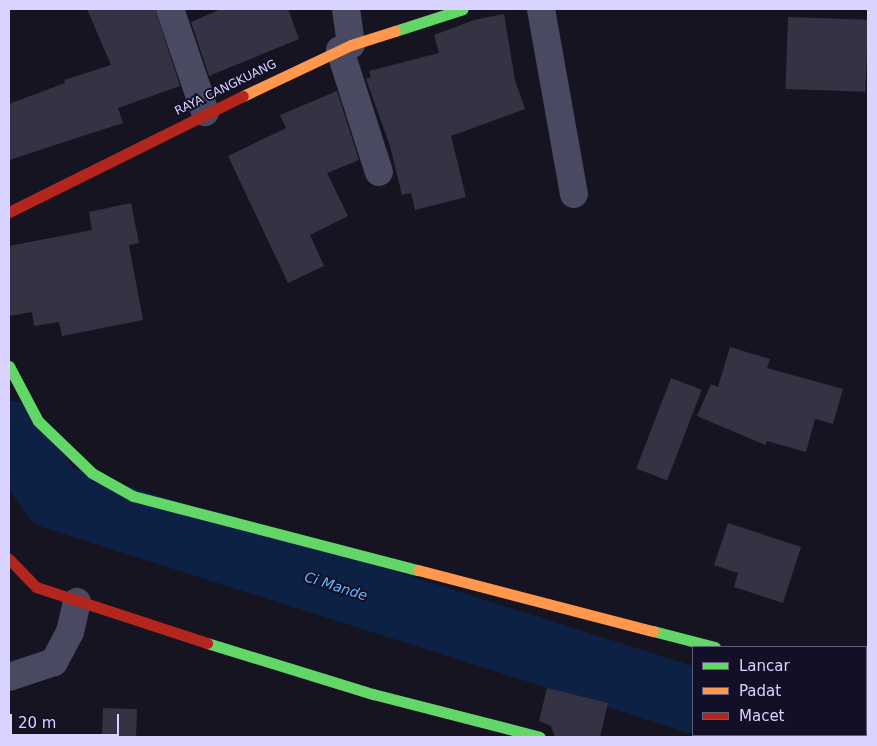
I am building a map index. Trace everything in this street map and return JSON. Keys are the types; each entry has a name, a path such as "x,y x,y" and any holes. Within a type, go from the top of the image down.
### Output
{"street":[{"path":"170,9 205,112"},
{"path":"346,9 346,47 379,172"},
{"name":"RAYA CANGKUANG","path":"9,212 205,112 346,47 462,9"},
{"path":"541,9 574,194"},
{"path":"9,366 38,421 92,473 133,496 711,646"},
{"path":"9,559 36,588 77,602 373,694 540,737"},
{"path":"9,677 54,662 70,632 77,602"}],"building":[{"path":"87,9 155,9 180,86 118,108 123,123 9,160 9,104 65,83 64,80 111,65"},
{"path":"221,9 288,9 299,39 209,76 191,22"},
{"path":"504,14 515,80 525,109 451,136 466,197 415,210 411,193 402,195 390,146 366,79 371,77 369,71 439,53 434,35 474,20"},
{"path":"788,17 868,20 865,92 785,89"},
{"path":"337,91 359,160 327,173 348,216 310,235 324,266 288,283 228,156 286,128 280,115"},
{"path":"131,203 139,243 129,245 143,320 62,336 59,322 34,326 32,312 9,316 9,246 92,230 89,212"},
{"path":"730,347 770,359 767,368 843,389 833,424 815,419 806,452 767,441 765,445 697,416 711,384 718,387"},
{"path":"671,378 702,390 667,480 636,469"},
{"path":"728,523 801,547 783,603 734,587 738,573 714,565"},
{"path":"547,688 608,703 600,737 555,737 551,726 539,721"},
{"path":"103,708 137,709 136,737 102,737"}],"waterway":[{"name":"Ci Mande","path":"9,433 53,496 692,700"},
{"name":"Ci Mande","path":"806,736 810,737"}],"traffic: fast":[{"path":"395,31 463,9"},
{"path":"9,366 38,421 92,473 133,496 418,570"},
{"path":"653,631 711,646"},
{"path":"207,643 373,694 540,737"}],"traffic: slow":[{"path":"243,96 351,45 395,31"},
{"path":"418,570 653,631"}],"traffic: jam":[{"path":"9,212 243,96"},
{"path":"9,559 36,587 207,643"}]}
